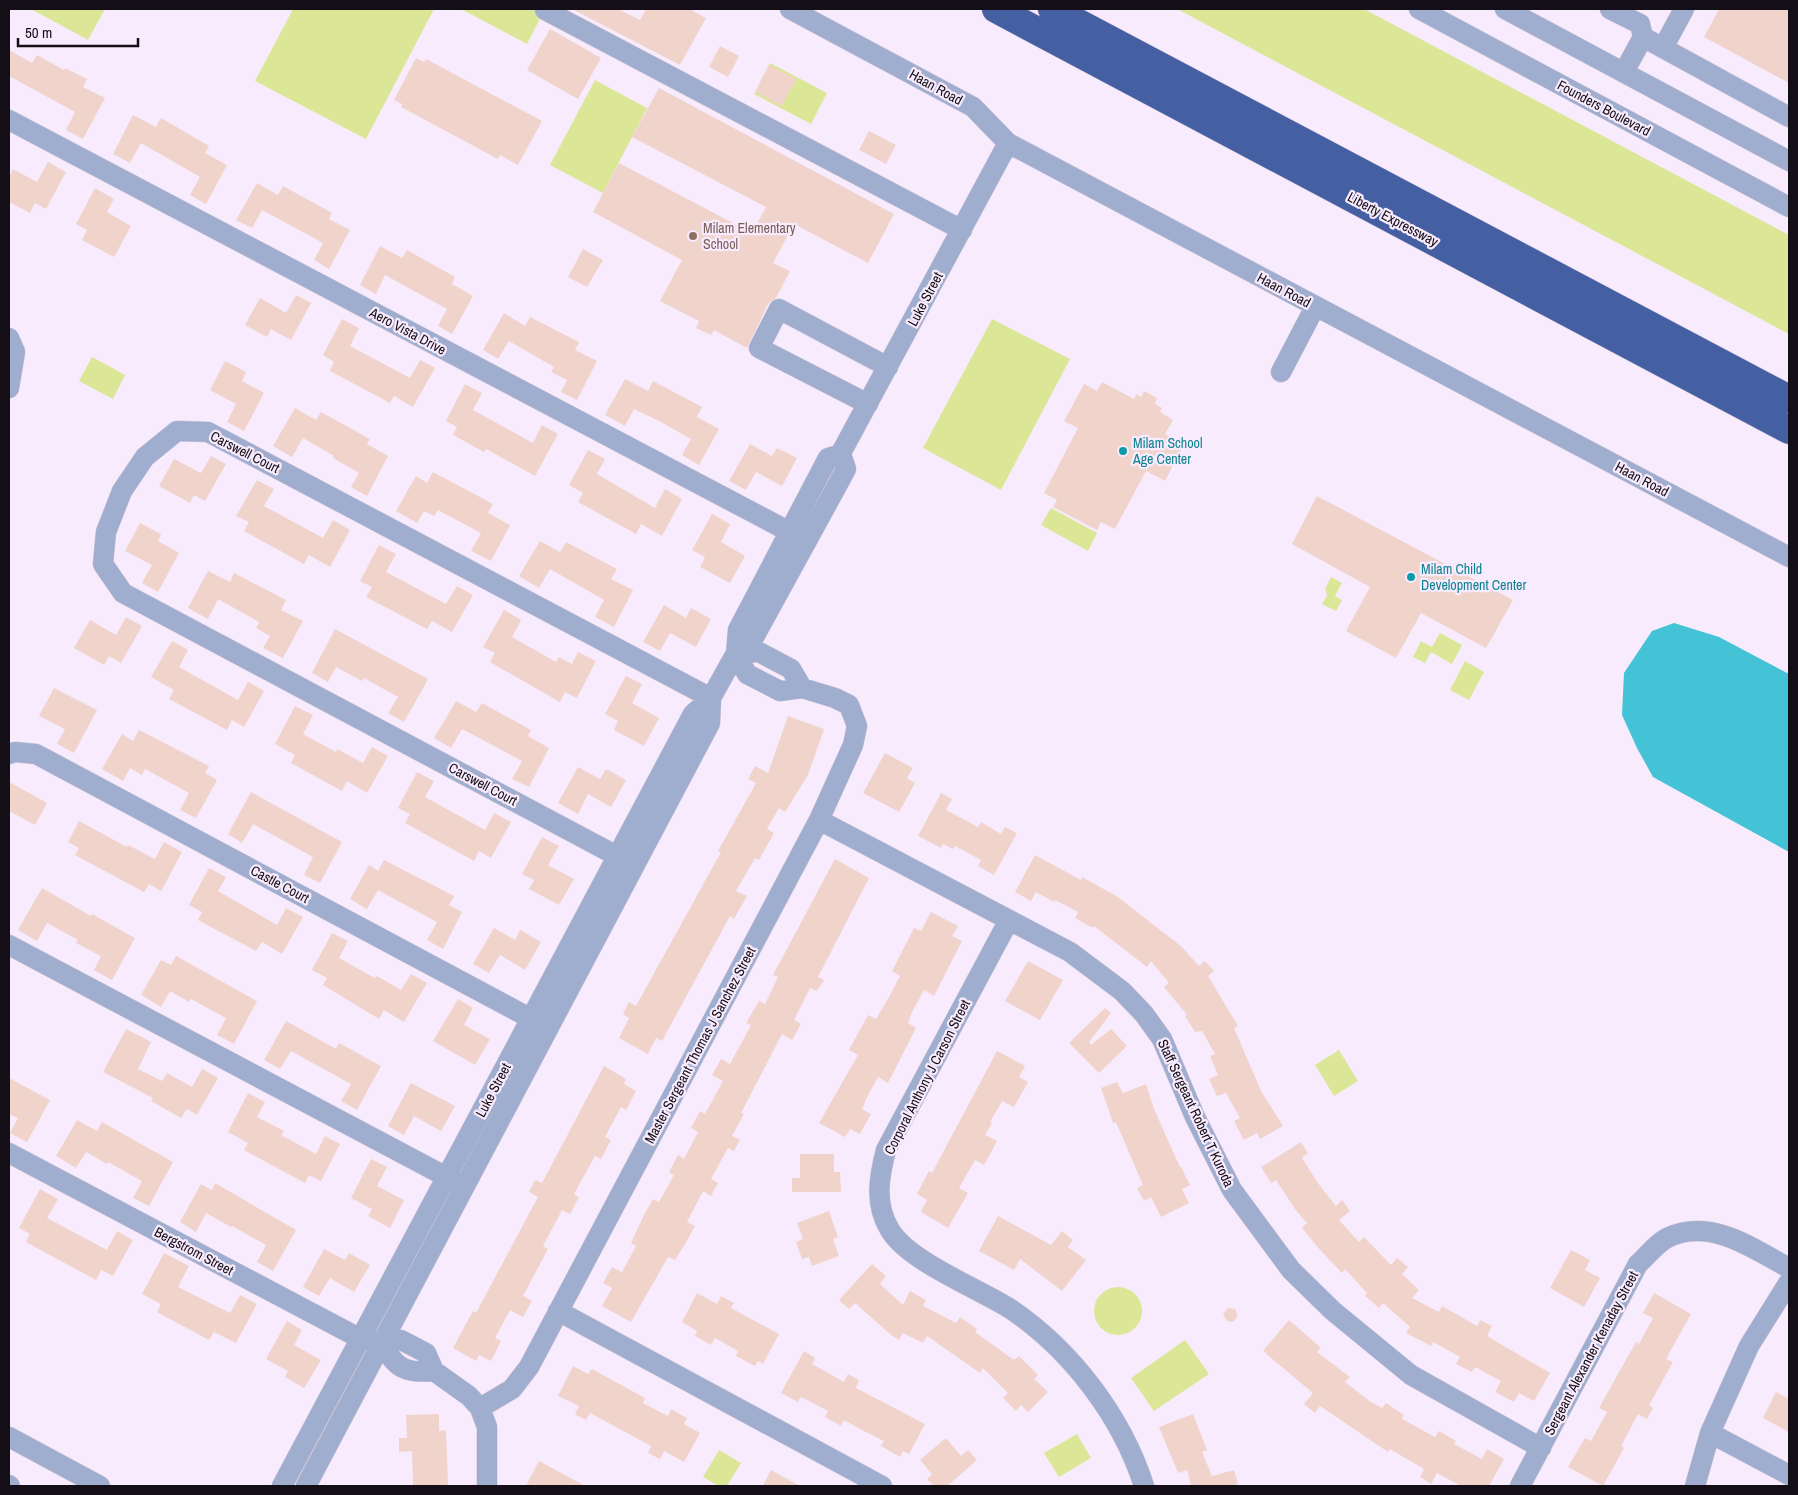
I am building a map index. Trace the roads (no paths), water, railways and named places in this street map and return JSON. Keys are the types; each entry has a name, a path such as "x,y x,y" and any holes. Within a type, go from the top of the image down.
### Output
{"highway":[{"name":"Liberty Expressway","path":"996,9 1789,430"},
{"name":"Liberty Expressway","path":"1052,9 1789,400"}],"street":[{"name":"Haan Road","path":"790,9 973,107 1008,143 1789,557"},
{"name":"Founders Boulevard","path":"1419,9 1789,207"},
{"path":"1504,9 1789,161"},
{"path":"1610,9 1640,24 1643,37 1624,72"},
{"path":"1663,48 1684,9"},
{"path":"545,10 962,230"},
{"path":"1643,37 1789,116"},
{"name":"Aero Vista Drive","path":"9,120 807,541"},
{"name":"Luke Street","path":"736,653 738,630 828,458 841,454 1008,143"},
{"path":"1281,372 1315,307"},
{"path":"868,404 759,348 779,309 888,367"},
{"path":"9,338 15,352 9,388"},
{"name":"Carswell Court","path":"617,856 123,593 103,564 106,532 122,491 144,457 177,431 208,432 711,698"},
{"name":"Luke Street","path":"540,1023 617,856 693,714 711,698 736,653 753,639 846,469 841,454"},
{"name":"Master Sergeant Thomas J Sanchez Street","path":"480,1408 512,1389 528,1367 819,820 853,744 857,726 849,705 835,698 802,688 780,691 747,674 736,653"},
{"name":"Luke Street","path":"282,1486 361,1339 455,1182 540,1023 710,723 711,698"},
{"name":"Castle Court","path":"9,754 15,752 36,754 540,1023"},
{"name":"Staff Sergeant Robert T Kuroda","path":"819,820 1070,952 1122,991 1144,1014 1162,1039 1194,1117 1232,1190 1291,1270 1326,1304 1411,1375 1541,1448"},
{"name":"Corporal Anthony J Carson Street","path":"1009,920 886,1150 879,1177 879,1203 890,1231 915,1256 1013,1311 1058,1348 1095,1391 1124,1438 1144,1486"},
{"path":"9,945 455,1182"},
{"name":"Bergstrom Street","path":"9,1153 361,1339 382,1342"},
{"name":"Luke Street","path":"306,1486 382,1342 455,1182"},
{"name":"Sergeant Alexander Kenaday Street","path":"1520,1486 1638,1264 1666,1238 1700,1229 1731,1236 1789,1268"},
{"path":"1695,1486 1710,1433 1748,1346 1789,1282"},
{"path":"558,1312 882,1486"},
{"path":"382,1342 401,1340 426,1353 434,1371 469,1396 480,1408 487,1427 487,1486"},
{"path":"1710,1433 1789,1475"},
{"path":"9,1438 100,1486"}],"water":[{"path":"1674,623 1719,637 1789,674 1789,852 1653,777 1637,748 1622,715 1624,673 1652,631"}],"place":[{"name":"Milam Elementary School","path":"693,236"},
{"name":"Milam School Age Center","path":"1123,451"},
{"name":"Milam Child Development Center","path":"1411,577"}]}
